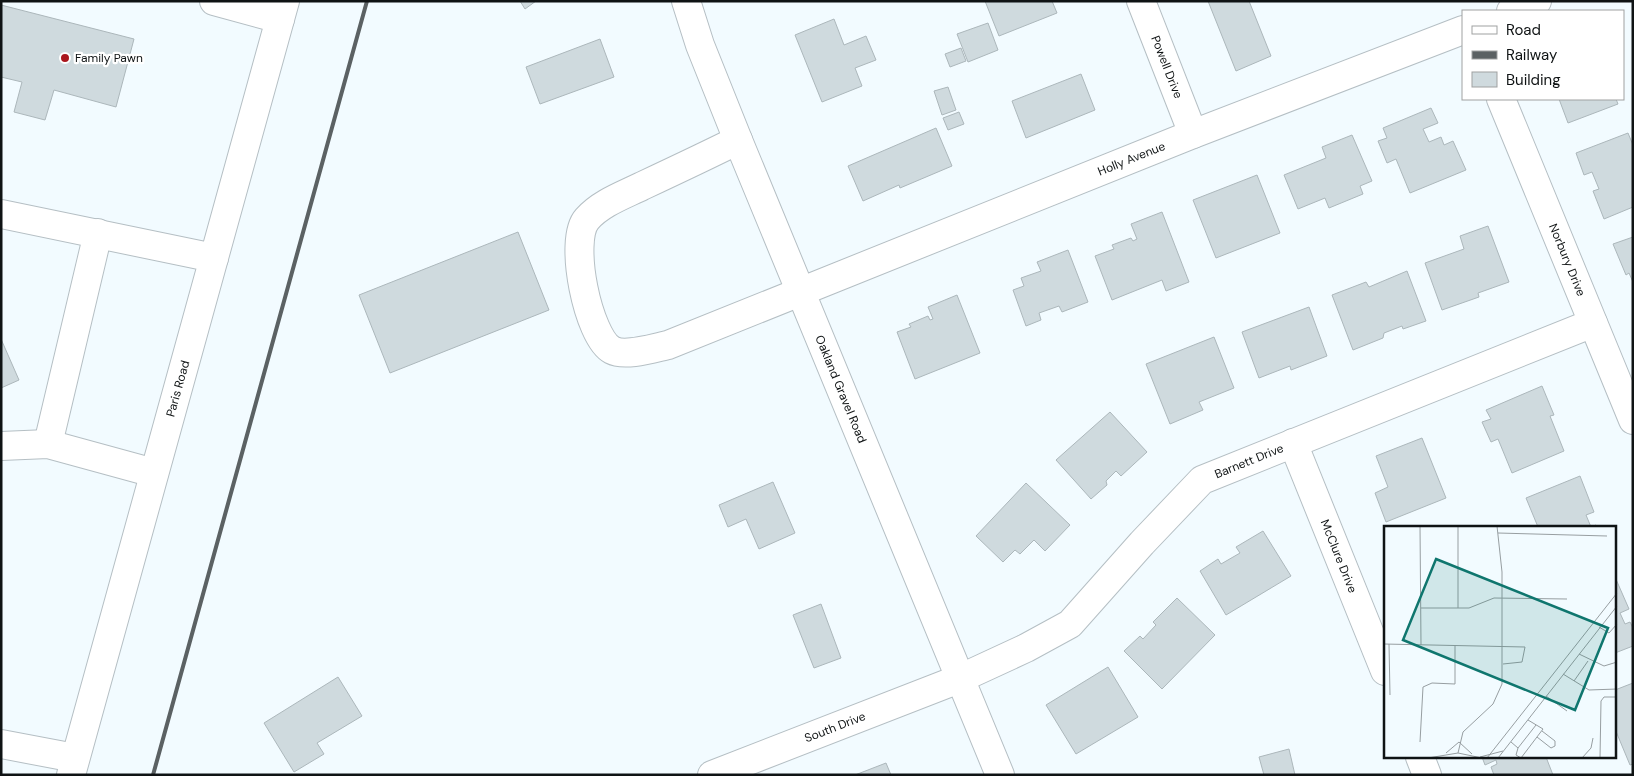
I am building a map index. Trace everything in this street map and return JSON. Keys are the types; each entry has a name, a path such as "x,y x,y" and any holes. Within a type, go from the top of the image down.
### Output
{"street":[{"path":"214,1 282,10"},
{"name":"Oakland Gravel Road","path":"686,1 700,45 738,140 1000,775"},
{"name":"Powell Drive","path":"1141,1 1193,134"},
{"path":"1514,10 1536,1"},
{"name":"Paris Road","path":"73,767 282,10"},
{"name":"Holly Avenue","path":"738,140 607,203 586,219 579,238 579,266 588,306 599,336 612,350 633,353 668,345 1193,134 1462,30"},
{"name":"Norbury Drive","path":"1501,100 1633,420"},
{"path":"1,214 214,258"},
{"path":"48,444 98,233"},
{"name":"Barnett Drive","path":"959,679 1026,648 1070,624 1142,543 1202,480 1593,322"},
{"name":"McClure Drive","path":"1293,443 1384,668"},
{"path":"1,446 48,444 154,472"},
{"name":"South Drive","path":"712,775 959,679"},
{"path":"1,744 73,767"},
{"path":"1420,758 1427,775"}],"building":[{"path":"520,1 536,1 525,9"},
{"path":"985,1 1052,1 1057,13 999,36"},
{"path":"1208,1 1249,1 1271,56 1236,71"},
{"name":"Family Pawn","path":"1,5 134,39 116,107 54,90 45,120 14,112 22,82 1,77"},
{"path":"834,19 844,45 866,36 876,60 855,68 862,86 822,102 795,35"},
{"path":"988,23 998,50 968,62 957,34"},
{"path":"600,39 614,77 540,104 526,67"},
{"path":"961,48 966,61 950,67 945,54"},
{"path":"1081,74 1095,110 1026,138 1012,101"},
{"path":"948,87 956,110 942,115 934,91"},
{"path":"1559,100 1616,100 1618,104 1568,123"},
{"path":"1431,108 1438,123 1423,129 1429,142 1441,137 1444,145 1453,141 1466,170 1410,193 1396,159 1387,163 1378,141 1387,138 1383,128"},
{"path":"959,112 964,124 948,130 943,118"},
{"path":"936,128 952,166 900,188 899,185 863,201 848,166"},
{"path":"1628,133 1633,145 1633,207 1604,219 1593,191 1599,189 1592,172 1584,175 1576,153"},
{"path":"1352,135 1372,181 1360,186 1363,194 1329,208 1325,198 1298,209 1284,175 1326,158 1322,147"},
{"path":"1257,175 1280,233 1216,258 1193,200"},
{"path":"1162,212 1189,282 1166,291 1162,280 1112,300 1095,256 1114,249 1112,245 1131,238 1133,241 1137,239 1131,224"},
{"path":"1488,226 1509,282 1478,293 1479,297 1442,310 1425,263 1464,249 1460,236"},
{"path":"518,232 549,310 390,373 359,295"},
{"path":"1633,237 1633,282 1629,273 1626,275 1613,244"},
{"path":"1068,250 1088,302 1062,312 1059,306 1039,313 1041,320 1026,326 1013,290 1024,286 1021,278 1041,271 1037,262"},
{"path":"1407,271 1426,321 1403,329 1402,326 1384,333 1383,338 1353,350 1332,295 1366,282 1369,287"},
{"path":"957,295 980,353 915,379 897,332 911,327 909,324 928,316 930,320 933,319 928,307"},
{"path":"1309,307 1327,356 1291,370 1290,366 1259,378 1242,332"},
{"path":"1214,337 1234,388 1199,402 1203,410 1170,424 1146,364"},
{"path":"1,339 19,380 1,388"},
{"path":"1542,386 1554,415 1550,416 1564,451 1512,473 1498,439 1491,442 1482,422 1491,419 1486,410"},
{"path":"1110,412 1147,452 1121,476 1116,471 1106,481 1107,485 1091,499 1056,460"},
{"path":"1422,438 1446,498 1386,522 1375,493 1388,487 1376,456"},
{"path":"1580,476 1594,512 1586,515 1591,526 1538,526 1526,498"},
{"path":"773,482 795,533 759,549 746,519 728,527 719,505"},
{"path":"1026,483 1070,525 1045,551 1034,540 1020,554 1015,550 1003,562 976,536"},
{"path":"1263,531 1291,576 1226,615 1200,571 1218,559 1221,564 1240,553 1236,547"},
{"path":"1616,579 1629,609 1620,613 1625,624 1630,622 1633,628 1633,646 1616,653"},
{"path":"1177,598 1215,635 1162,689 1124,651 1140,636 1143,639 1156,625 1153,622"},
{"path":"821,604 841,658 814,668 793,615"},
{"path":"1108,667 1138,717 1076,754 1046,705"},
{"path":"338,677 362,716 317,743 324,754 294,772 264,723"},
{"path":"1633,683 1633,764 1630,765 1616,731 1616,690"},
{"path":"1289,749 1295,775 1264,775 1259,757"},
{"path":"1482,758 1546,758 1553,775 1494,775 1491,767 1497,764 1496,760 1485,765"},
{"path":"886,763 891,775 855,775"}],"railway":[{"path":"153,775 367,1"}],"place":[{"name":"Family Pawn","path":"65,58"}]}
